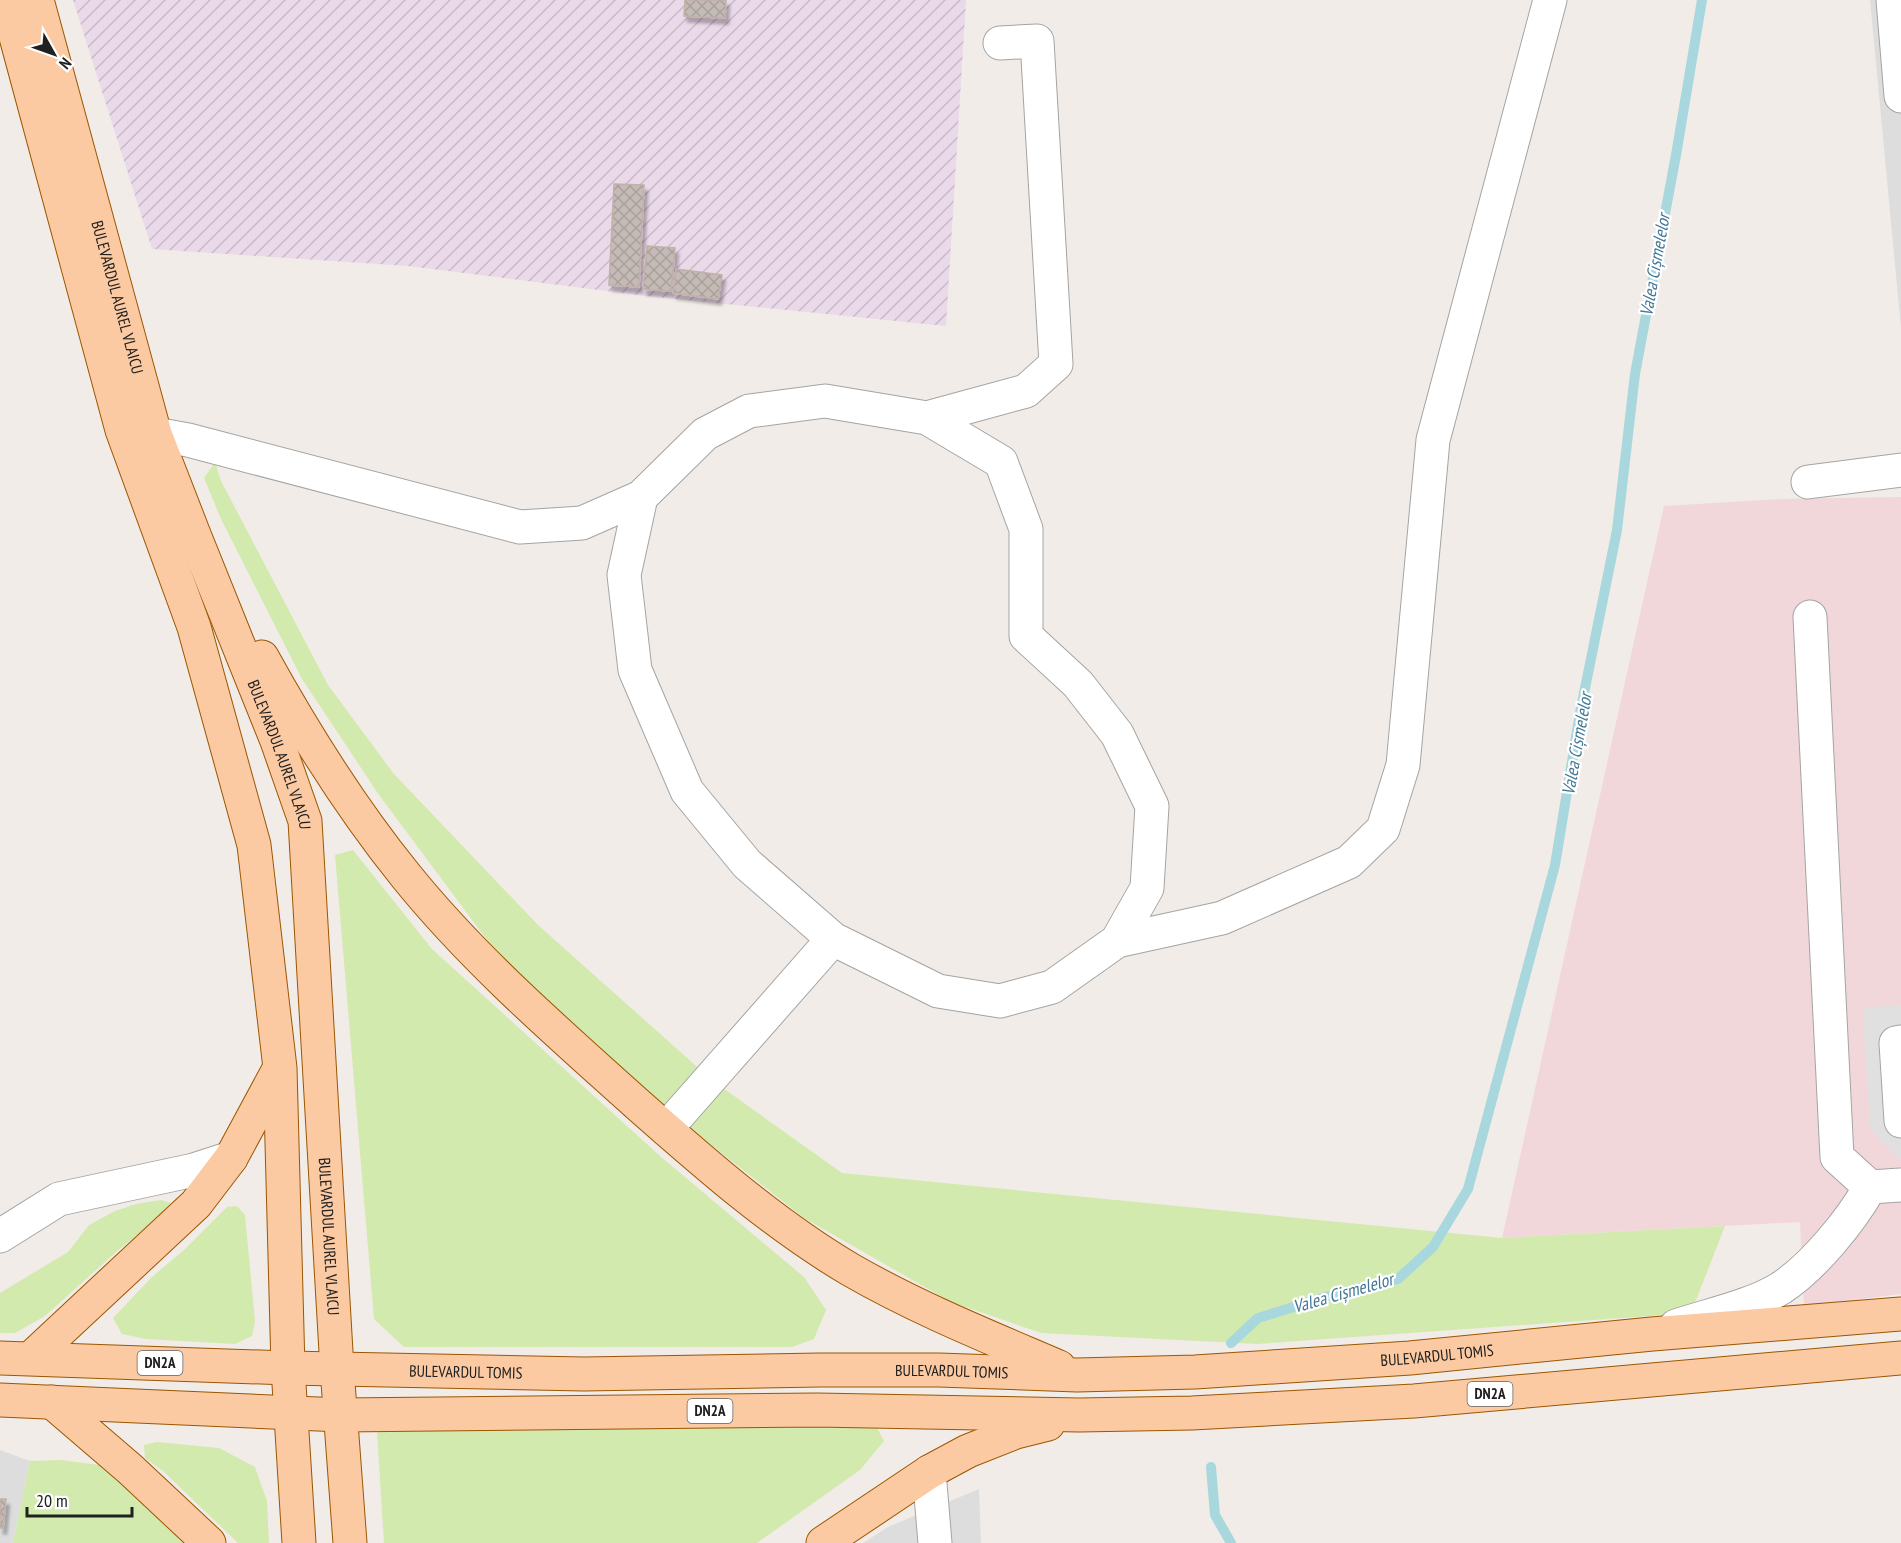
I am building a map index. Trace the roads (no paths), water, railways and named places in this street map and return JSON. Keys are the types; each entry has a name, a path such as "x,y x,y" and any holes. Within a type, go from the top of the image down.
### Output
{"main road":[{"name":"BULEVARDUL AUREL VLAICU","path":"6,0 122,430 195,627 254,845 280,1068 288,1368 299,1543"},
{"name":"BULEVARDUL AUREL VLAICU","path":"37,0 155,434 277,741 305,821 337,1369 350,1543"},
{"path":"193,532 293,714 343,793 407,877 480,958 666,1129 783,1225 851,1270 919,1305 1077,1375"},
{"path":"16,1358 196,1204 231,1158 280,1068"},
{"name":"BULEVARDUL TOMIS","path":"16,1358 288,1368 584,1374 939,1370 1077,1375 1196,1372 1410,1358 1652,1334 1901,1314"},
{"name":"DN2A","path":"0,1400 341,1415 818,1410 1078,1415 1192,1413 1414,1401 1901,1358"},
{"path":"52,1402 130,1469 209,1543"},
{"path":"823,1543 929,1472 968,1451 1016,1432 1078,1415"}],"street":[{"path":"641,497 624,575 635,670 687,791 747,864 833,939 938,991 1000,1001 1052,987 1117,941 1222,918 1349,862 1383,829 1403,765 1433,440 1550,0"},
{"path":"1893,0 1901,96"},
{"path":"927,417 1026,391 1056,364 1037,41 1000,43"},
{"path":"155,434 188,440 520,526 582,523 641,497 705,434 749,411 825,401 927,417 1000,462 1026,529 1026,636 1078,684 1117,734 1152,806 1147,888 1117,941"},
{"path":"1808,482 1901,470"},
{"path":"1652,1334 1745,1304 1780,1288 1805,1268 1859,1208 1886,1186 1837,1157 1810,617"},
{"path":"666,1129 833,939"},
{"path":"1901,1042 1896,1043 1901,1121"},
{"path":"0,1236 59,1199 194,1170 231,1158"},
{"path":"929,1472 935,1543"}],"waterway":[{"name":"Valea Cișmelelor","path":"1231,1343 1258,1318 1339,1293 1398,1279 1433,1247 1468,1189 1555,865 1580,713 1617,530 1635,374 1702,0"},
{"name":"Valea Cișmelelor","path":"1211,1467 1215,1515 1231,1543"}]}
